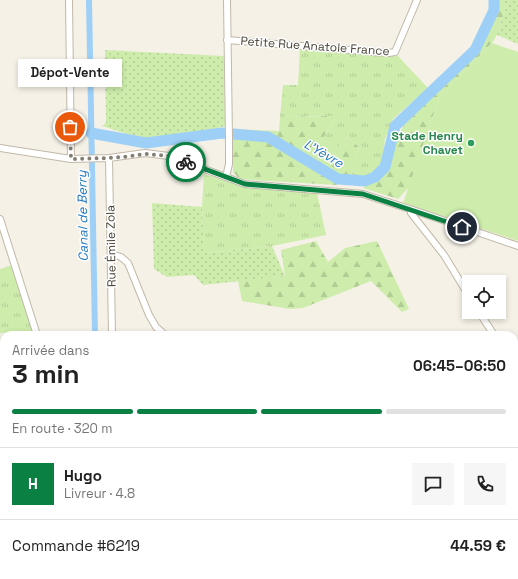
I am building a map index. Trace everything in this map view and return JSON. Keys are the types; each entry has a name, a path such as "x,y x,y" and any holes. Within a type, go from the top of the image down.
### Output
{"street":[{"path":"69,0 71,159"},
{"path":"226,177 229,164 227,0"},
{"name":"Petite Rue Anatole France","path":"227,40 389,53 395,52 417,0"},
{"path":"0,148 71,159 109,158 146,154 169,156 245,184 363,194 518,246"},
{"name":"Rue Émile Zola","path":"109,158 112,331"},
{"path":"413,210 412,213 444,255 462,285"},
{"path":"0,219 36,331"},
{"path":"110,254 121,257 128,263 149,315 156,327 160,331"},
{"path":"484,319 491,331"}],"green space":[{"path":"498,0 518,0 518,44 497,35 507,4 498,2"},
{"path":"498,2 507,4 497,35 492,43 439,98 409,187 398,199 363,188 386,169 395,142 406,121 478,50 494,20"},
{"name":"Stade Henry Chavet","path":"492,43 518,52 518,241 403,203 439,98"},
{"path":"300,48 397,55 428,88 393,119 385,139 382,165 377,170 366,176 351,175 359,147 347,137 329,156 317,147 337,116 280,117 283,85 298,85"},
{"path":"105,50 224,56 226,126 160,141 127,134 102,126 106,123"},
{"path":"337,116 317,147 329,156 347,137 359,147 351,175 336,185 240,179 233,172 233,129 279,131 280,117"},
{"path":"204,174 244,187 317,193 326,235 272,246 204,253 202,207"},
{"path":"152,203 202,207 204,253 272,246 285,276 203,285 194,275 167,277 154,269"},
{"path":"316,241 328,262 345,248 377,241 409,309 402,312 371,281 303,308 290,309 242,301 238,281 285,276 281,250"},
{"path":"12,265 33,331 0,331 0,269"}],"waterway":[{"name":"Canal de Berry","path":"89,0 95,331"},
{"name":"L'Yèvre","path":"91,133 146,143 222,133 268,137 338,179 365,181 375,177 385,167 395,126 475,50 494,10 494,0"}],"way so far":[{"path":"70,127 71,159 109,158 146,154 169,156 186,162"}],"place":[{"name":"Dépot-Vente","path":"70,127"},
{"name":"Stade Henry Chavet","path":"471,143"}],"route":[{"path":"186,162 245,184 363,194 462,227"}]}
